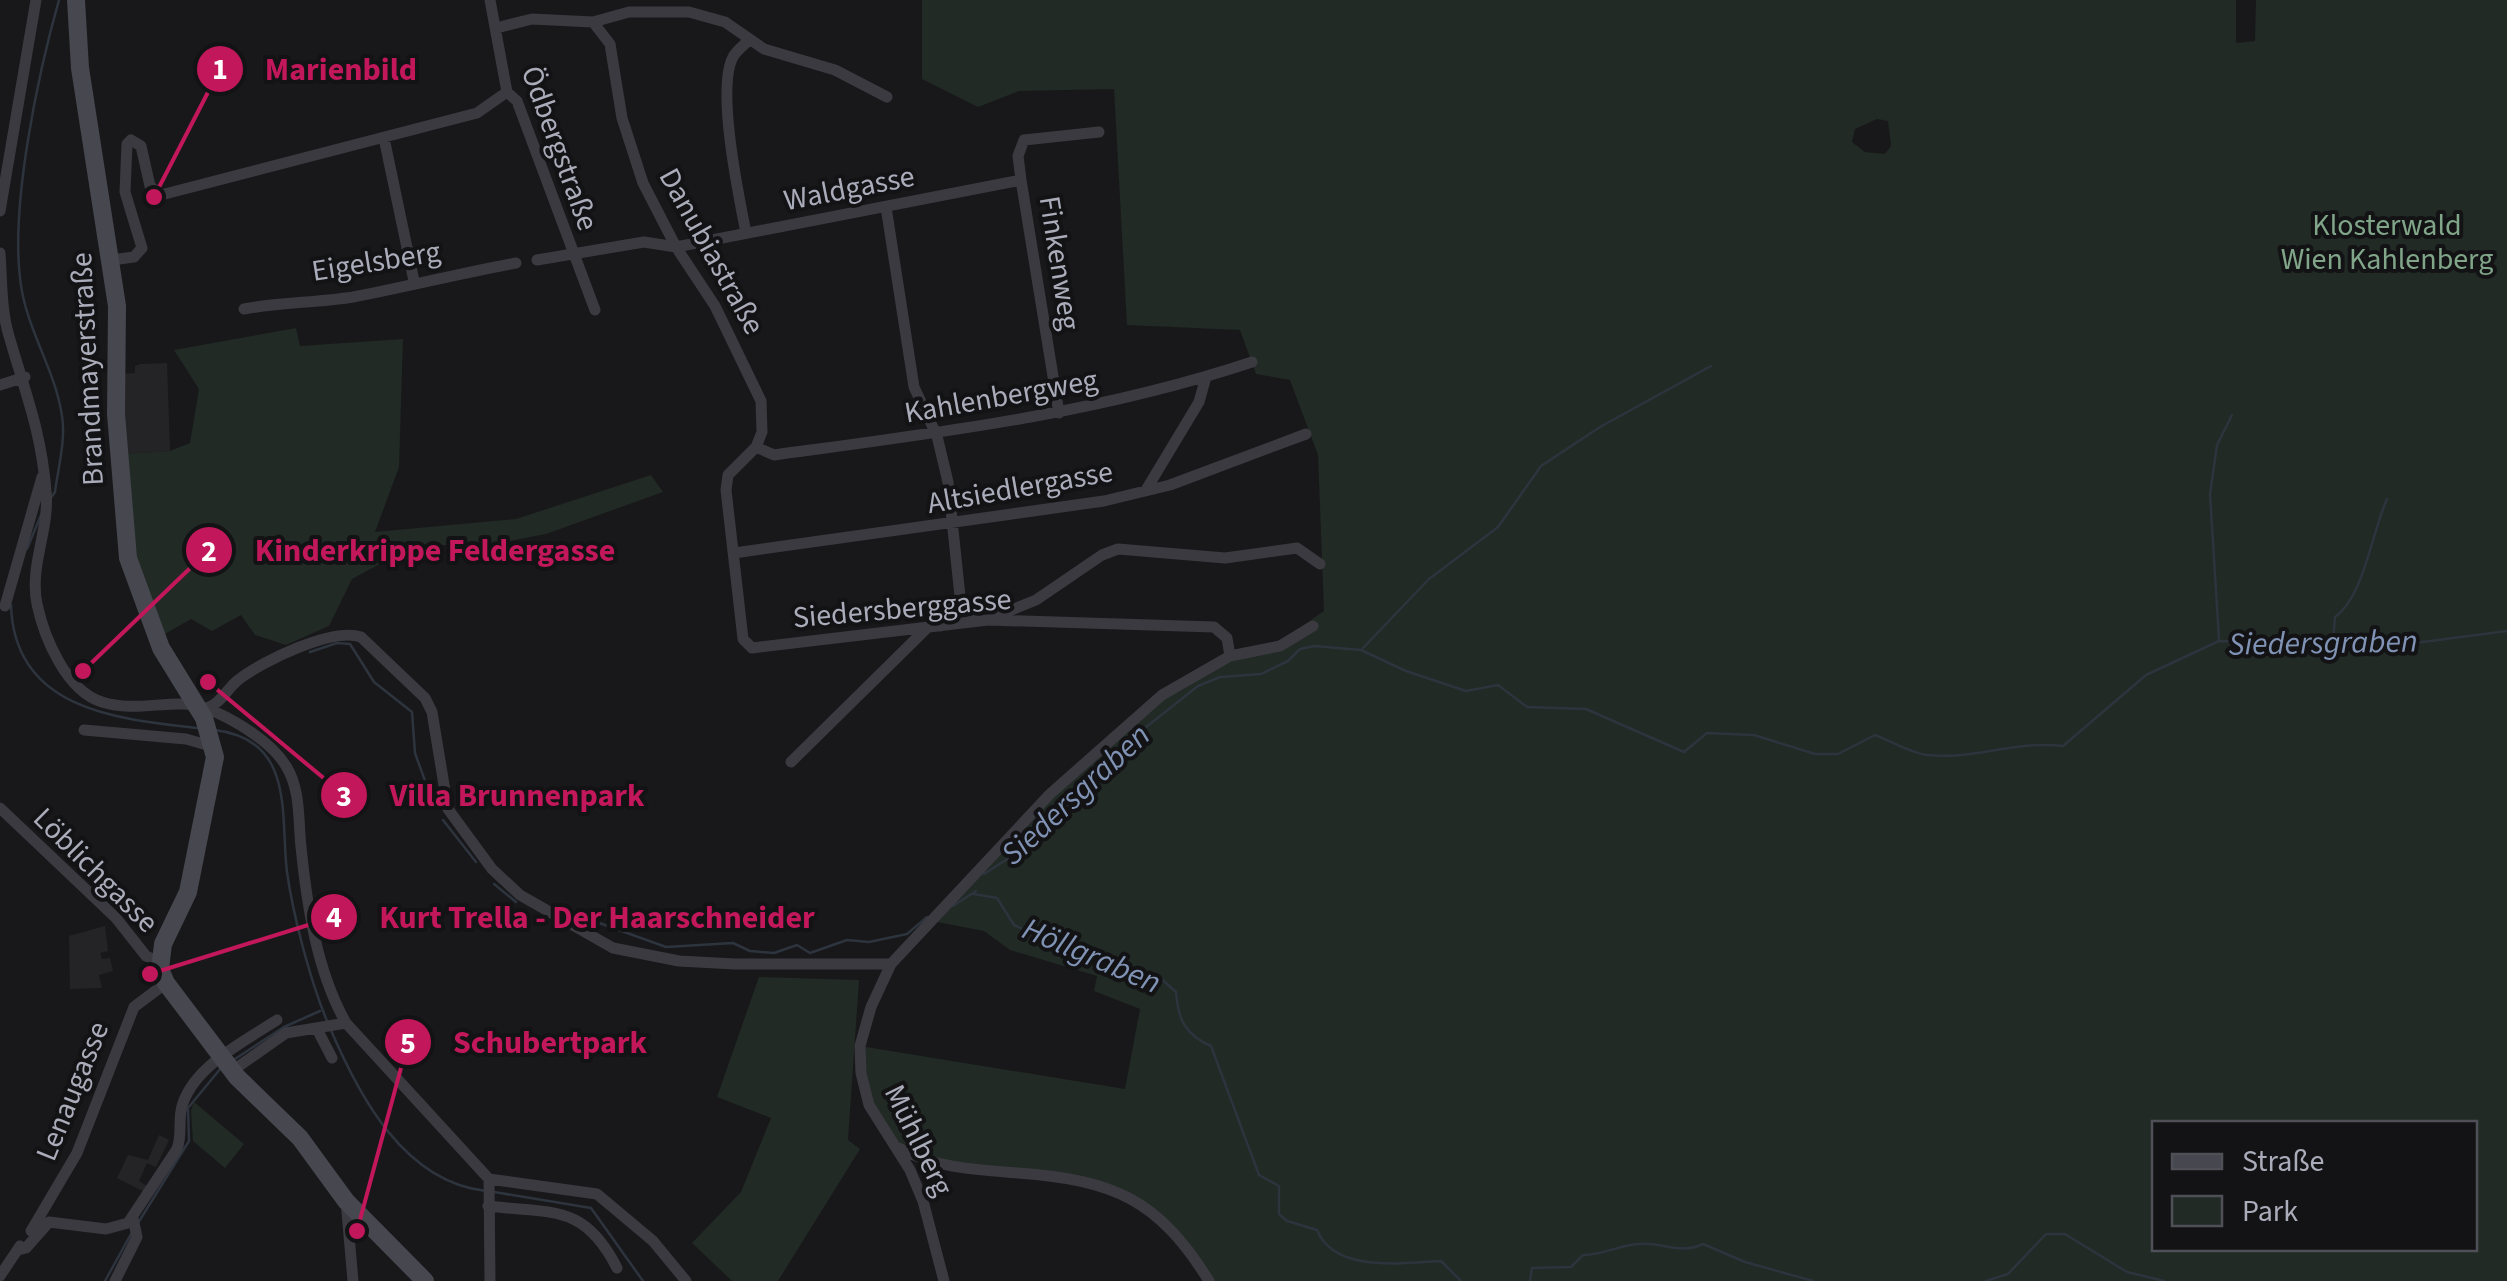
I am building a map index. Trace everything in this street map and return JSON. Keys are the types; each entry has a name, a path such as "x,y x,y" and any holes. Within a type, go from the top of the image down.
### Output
{"main road":[{"name":"Brandmayerstraße","path":"76,0 80,68 117,306 122,515 128,558 161,648 201,714 214,744"},
{"path":"214,744 214,777 188,892 167,934 160,962 166,984 228,1064 308,1146 346,1201 425,1281"}],"street":[{"path":"0,211 36,0"},
{"name":"Ödbergstraße","path":"490,0 507,92 518,100 595,310"},
{"path":"496,28 532,18 593,22 630,12 690,12 725,22 749,40 792,60 835,70 886,97"},
{"name":"Danubiastraße","path":"593,22 610,44 622,118 644,182 676,247 715,306 761,401 764,416 756,447"},
{"path":"746,233 734,170 727,88 732,58 749,40"},
{"path":"111,260 134,257 142,248 125,192 126,144 132,140 141,146 150,186 161,194 477,113 507,92"},
{"path":"1020,180 1018,156 1024,140 1099,132"},
{"path":"384,138 414,281"},
{"name":"Waldgasse","path":"572,254 644,242 676,247 1020,180"},
{"name":"Finkenweg","path":"1020,180 1059,413"},
{"path":"886,207 914,387 936,436 948,482 960,596 982,620 1036,600 1102,554 1118,549 1225,558 1297,548 1320,564"},
{"path":"0,253 5,318 37,418 44,468 47,514 35,578 36,602 50,646 83,692 100,702 166,708 186,704 263,739 293,779 319,954 334,1003 332,1058"},
{"path":"536,260 572,254"},
{"name":"Eigelsberg","path":"244,309 304,298 319,302 358,296 414,281 516,263"},
{"name":"Kahlenbergweg","path":"756,447 774,455 936,436 1059,413 1206,378 1252,362"},
{"path":"0,385 24,378"},
{"path":"1146,490 1199,402 1206,378"},
{"name":"Altsiedlergasse","path":"734,553 952,525 1146,490 1306,434"},
{"path":"734,553 728,475 756,447"},
{"path":"4,606 44,468"},
{"name":"Siedersberggasse","path":"734,553 743,639 752,648 982,620 1214,626 1226,638 1230,656"},
{"path":"791,762 933,627 960,596"},
{"path":"201,714 250,672 322,638 348,632 361,637 425,698 432,712 448,809 492,869 520,895 614,948 680,960 892,964 1006,840 1104,743 1162,695 1230,656 1280,646 1313,626"},
{"path":"84,730 214,744"},
{"name":"Löblichgasse","path":"0,808 116,918 146,956 160,962"},
{"name":"Mühlberg","path":"892,964 860,1046 869,1105 923,1201 944,1281"},
{"name":"Lenaugasse","path":"0,1276 54,1197 78,1153 134,1007 166,984"},
{"path":"115,1281 135,1224 177,1149 186,1096 277,1020"},
{"path":"228,1064 286,1033 331,1027"},
{"path":"331,1027 489,1193 570,1214 595,1231 617,1268"},
{"path":"895,1146 912,1156 976,1172 1023,1174 1121,1191 1168,1225 1209,1281"},
{"path":"489,1193 490,1281"},
{"path":"489,1193 597,1194 653,1241 686,1281"},
{"path":"346,1201 353,1281"},
{"path":"18,1250 26,1248 50,1222 106,1230 135,1224"}],"shaded area":[{"path":"167,363 170,451 124,454 122,374 135,373 135,366 140,364"},
{"path":"105,926 108,951 100,953 102,959 110,958 113,971 99,975 102,988 70,989 69,936"},
{"path":"159,1135 169,1140 156,1167 147,1163 139,1181 150,1188 147,1193 117,1178 128,1155 148,1160"}],"green space":[{"name":"Klosterwald Wien Kahlenberg","path":"922,0 2236,0 2236,43 2255,41 2256,0 2507,0 2507,1281 1209,1281 1167,1225 1121,1191 913,1156 879,1125 860,1046 1125,1089 1140,1009 1094,991 1097,976 1010,950 984,931 937,922 1031,815 1162,697 1230,660 1278,643 1324,611 1318,455 1290,380 1256,374 1240,330 1127,325 1114,89 1019,91 978,107 922,79","holes":["1877,119 1888,121 1891,146 1885,154 1865,152 1852,142 1855,129"]},
{"path":"296,328 300,346 403,339 399,467 375,532 516,519 651,475 663,492 546,534 489,545 415,545 352,579 329,626 286,645 255,635 241,615 212,631 191,619 165,634 135,570 124,454 170,451 190,443 199,389 174,350"},
{"path":"759,977 859,980 848,1140 860,1149 778,1281 732,1281 692,1243 741,1192 771,1118 717,1097"},
{"path":"194,1102 244,1144 225,1168 193,1141"}],"waterway":[{"path":"50,499 55,492 61,454 62,416 23,296 18,247 28,138 59,0"},
{"path":"1363,648 1429,579 1498,527 1541,466 1600,427 1711,366"},
{"path":"2219,639 2210,494 2217,445 2232,415"},
{"path":"2333,641 2335,617 2360,580 2387,499"},
{"path":"27,549 41,515"},
{"path":"11,605 16,640 30,667 50,687 103,713 197,728"},
{"name":"Siedersgraben","path":"984,874 1031,844 1058,812 1080,798 1080,783 1100,772 1102,762 1198,686 1220,677 1261,674 1288,661 1300,649 1314,646 1361,650 1406,671 1466,691 1498,685 1527,707 1586,709 1684,752 1707,733 1754,735 1815,754 1838,754 1875,735 1914,752 1944,756 2063,746 2146,675 2219,641 2415,643 2507,631"},
{"name":"Siedersgraben","path":"310,652 337,643 350,644 374,682 412,712 415,753 433,803"},
{"path":"215,730 241,737 259,749 272,765 279,784 293,908 327,1021"},
{"name":"Siedersgraben","path":"443,820 476,862"},
{"name":"Siedersgraben","path":"494,884 516,902"},
{"name":"Siedersgraben","path":"953,906 976,891"},
{"name":"Höllgraben","path":"974,894 997,898 1014,925 1031,933 1063,936 1119,965 1157,975 1176,992 1184,1025 1211,1046 1259,1175 1279,1186 1279,1214 1287,1221 1317,1230 1326,1244 1353,1259 1389,1263 1441,1261 1461,1281"},
{"name":"Siedersgraben","path":"566,911 666,947 733,943 750,951 774,953 797,945 810,953 847,940 869,942 907,934 927,917"},
{"path":"232,1061 284,1027 320,1011"},
{"path":"330,1028 370,1107 408,1153 457,1184 486,1191"},
{"path":"138,1223 189,1141 188,1108 221,1068"},
{"path":"494,1192 591,1208 643,1281"},
{"path":"105,1281 131,1234"},
{"name":"Höllgraben","path":"1986,1281 2008,1274 2046,1234 2065,1234 2127,1272 2164,1281"},
{"name":"Höllgraben","path":"1530,1281 1532,1268 1571,1267 1583,1255 1648,1244 1679,1248 1703,1244 1745,1262 1813,1281"}],"place":[{"name":"Marienbild","path":"154,197"},
{"name":"Kinderkrippe Feldergasse","path":"83,671"},
{"name":"Villa Brunnenpark","path":"208,682"},
{"name":"Kurt Trella - Der Haarschneider","path":"150,974"},
{"name":"Schubertpark","path":"357,1231"}]}
